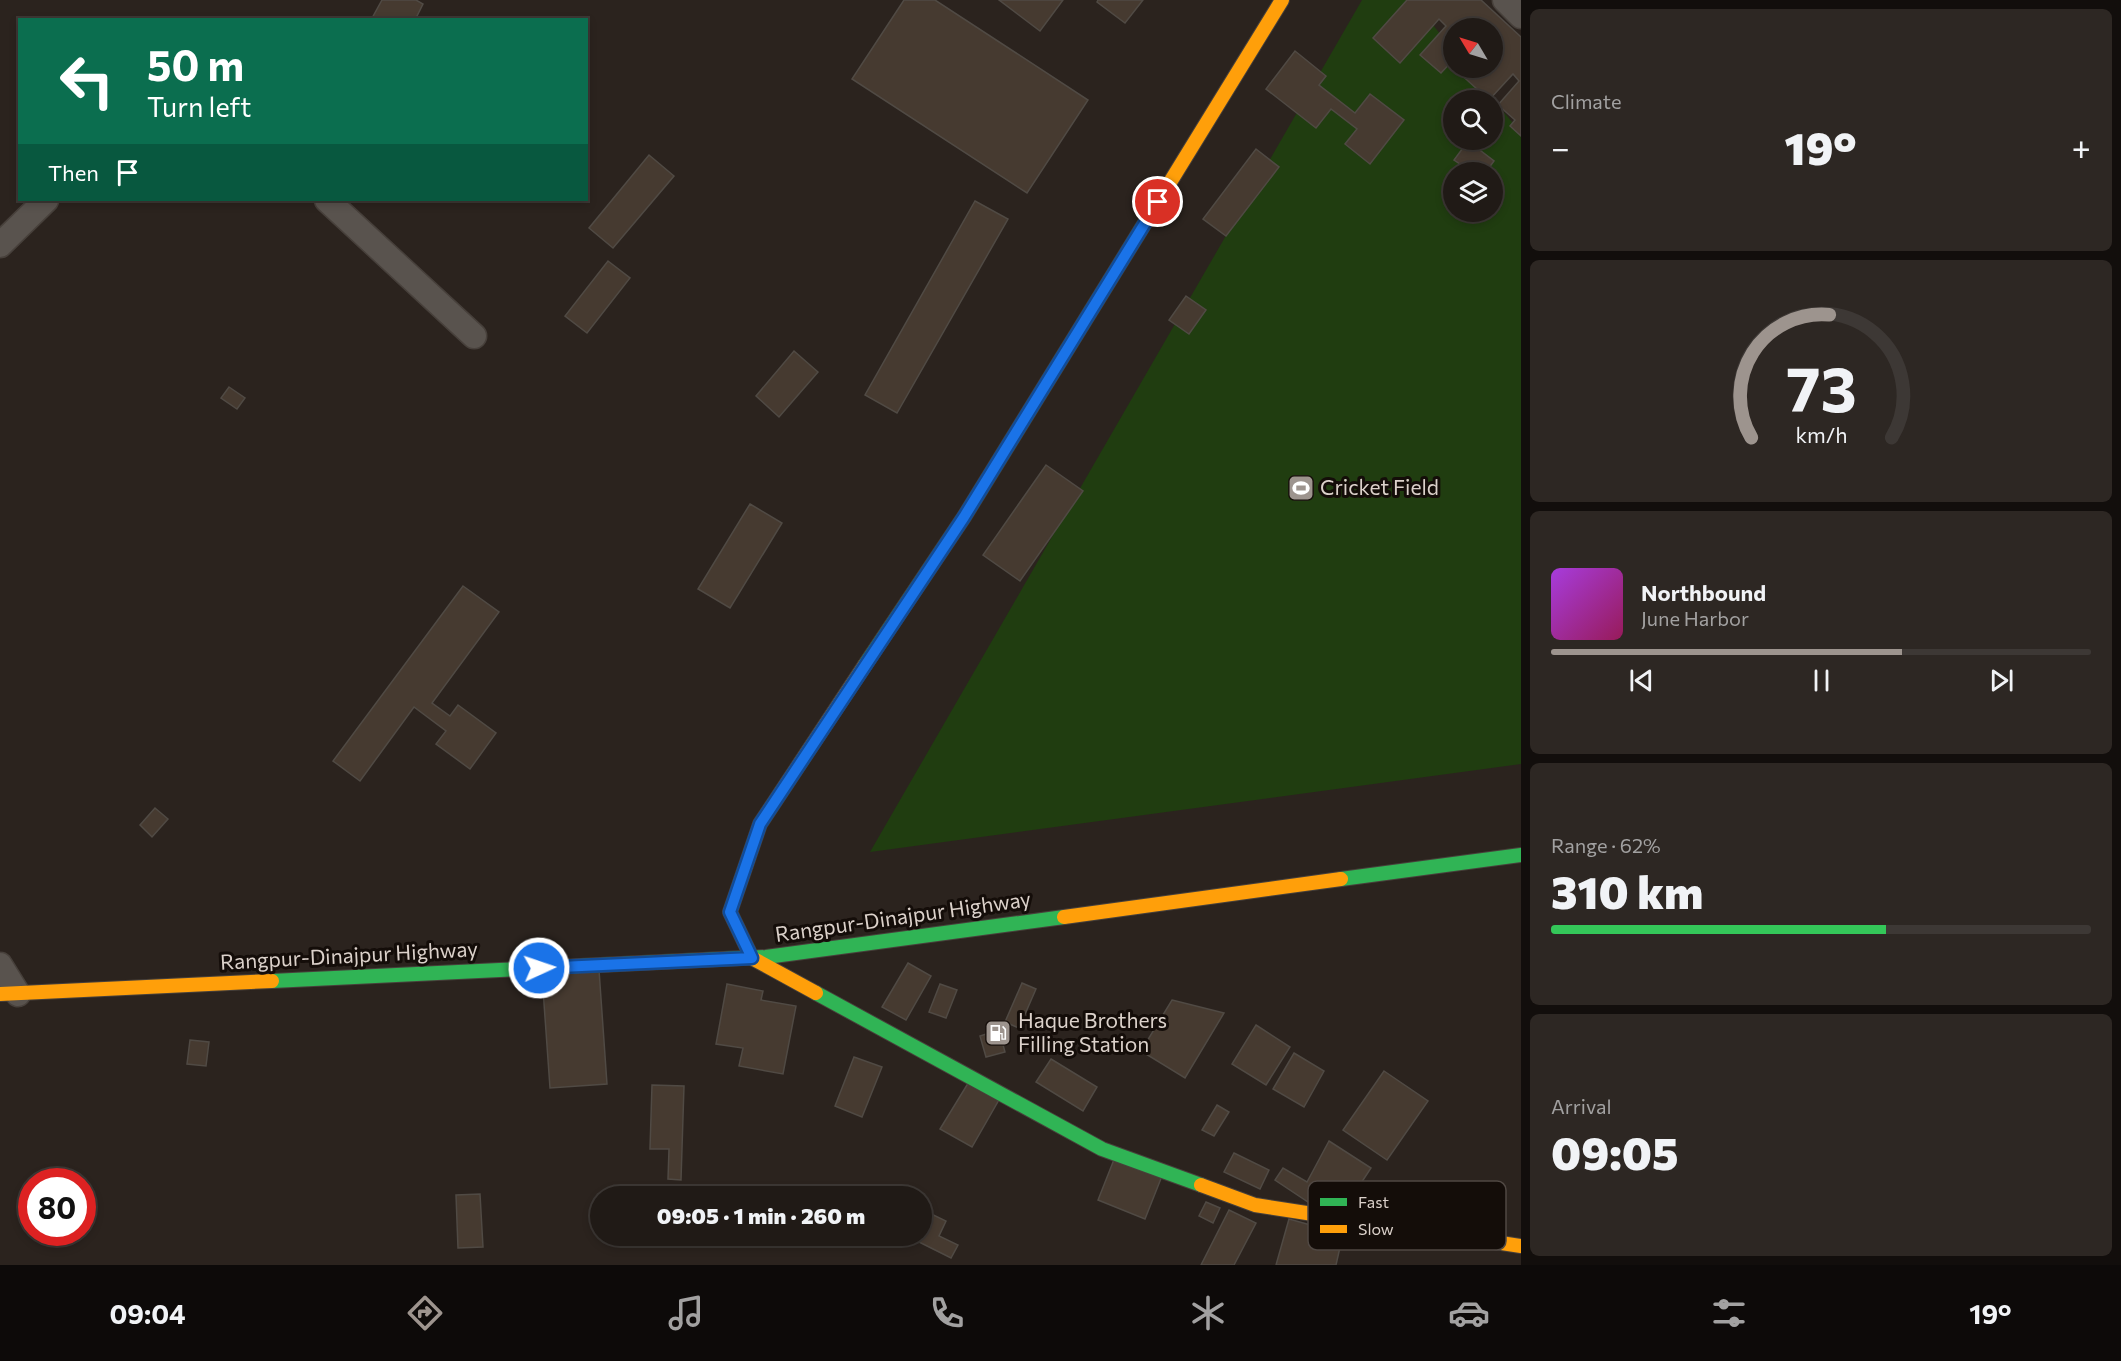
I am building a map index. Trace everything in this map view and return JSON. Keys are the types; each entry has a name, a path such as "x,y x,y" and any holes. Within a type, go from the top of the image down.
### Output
{"main road":[{"path":"1282,0 964,517 760,824 730,912 752,958 1102,1149 1255,1205 1308,1213"},
{"name":"Rangpur-Dinajpur Highway","path":"9,994 752,958 1521,855"},
{"path":"1506,1244 1521,1246"}],"street":[{"path":"1505,0 1521,16"},
{"path":"0,245 45,201"},
{"path":"328,201 474,336"},
{"path":"0,965 9,994"}],"green space":[{"name":"Cricket Field","path":"1362,0 1413,0 1443,38 1443,78 1476,78 1486,90 1443,90 1443,150 1503,150 1503,111 1521,133 1521,764 870,852"}],"building":[{"path":"382,0 416,0 423,4 416,18 372,18"},
{"path":"904,0 935,0 1088,100 1027,193 852,79"},
{"path":"999,0 1063,0 1040,31"},
{"path":"1098,0 1143,0 1125,23 1097,2"},
{"path":"1407,0 1481,0 1500,18 1443,18 1443,23 1439,19 1400,63 1373,38"},
{"path":"1503,20 1521,37 1521,136 1510,126 1515,120 1503,109 1503,99 1519,81 1513,74 1498,90 1478,90 1465,78 1503,78"},
{"path":"1443,29 1443,71 1441,73 1420,55"},
{"path":"1295,51 1326,76 1319,85 1355,113 1370,94 1404,120 1370,164 1345,144 1357,129 1331,109 1316,128 1266,89"},
{"path":"1256,149 1279,167 1226,236 1203,219"},
{"path":"1461,150 1480,150 1494,161 1457,162 1454,160"},
{"path":"649,155 674,176 613,248 589,228"},
{"path":"975,201 1008,219 897,413 865,395"},
{"path":"608,261 630,278 587,333 565,316"},
{"path":"1186,296 1206,310 1189,334 1169,320"},
{"path":"794,351 818,372 779,417 756,396"},
{"path":"229,387 245,398 237,409 221,398"},
{"path":"1046,465 1083,491 1020,581 983,555"},
{"path":"750,504 782,523 730,608 698,589"},
{"path":"463,586 499,612 432,703 450,716 458,705 496,733 470,769 436,744 446,731 414,707 360,781 333,761"},
{"path":"155,808 168,819 152,837 140,825"},
{"path":"908,963 931,976 906,1020 882,1007"},
{"path":"599,970 607,1084 550,1088 542,975"},
{"path":"1022,983 1036,989 1019,1028 1005,1022"},
{"path":"727,984 763,991 761,1000 796,1006 783,1074 739,1066 743,1048 716,1044"},
{"path":"940,984 957,990 946,1018 929,1012"},
{"path":"1172,1000 1224,1013 1185,1078 1141,1051"},
{"path":"1256,1025 1290,1047 1266,1085 1232,1064"},
{"path":"999,1030 1005,1052 986,1057 980,1036"},
{"path":"190,1040 209,1042 206,1066 187,1064"},
{"path":"1294,1053 1324,1071 1304,1107 1273,1089"},
{"path":"854,1057 882,1067 862,1117 835,1106"},
{"path":"1051,1059 1097,1087 1083,1111 1036,1082"},
{"path":"1384,1071 1428,1101 1387,1160 1343,1130"},
{"path":"970,1080 1000,1098 972,1147 940,1129"},
{"path":"652,1085 684,1086 681,1180 668,1179 669,1149 650,1149"},
{"path":"1217,1105 1229,1112 1214,1136 1202,1130"},
{"path":"1329,1141 1371,1168 1362,1181 1308,1181 1308,1202 1275,1180 1283,1168 1307,1182"},
{"path":"1234,1153 1269,1170 1260,1189 1224,1172"},
{"path":"1115,1157 1162,1176 1145,1219 1098,1200"},
{"path":"480,1194 483,1247 458,1248 456,1195"},
{"path":"1206,1202 1220,1208 1213,1223 1199,1216"},
{"path":"1229,1210 1256,1223 1234,1265 1201,1265"},
{"path":"932,1214 946,1221 939,1236 958,1245 951,1258 927,1246 932,1246"},
{"path":"1289,1219 1308,1224 1308,1250 1339,1250 1336,1265 1276,1265"}],"traffic: fast":[{"path":"865,665 964,517 1153,210"},
{"path":"1341,879 1521,855"},
{"path":"272,981 766,957 1064,917"},
{"path":"816,993 1102,1149 1201,1185"}],"traffic: slow":[{"path":"1153,210 1282,0"},
{"path":"816,993 752,958 730,912 760,824 865,665"},
{"path":"1064,917 1341,879"},
{"path":"0,994 272,981"},
{"path":"1201,1185 1255,1205 1308,1213"},
{"path":"1506,1244 1521,1246"}],"place":[{"name":"Cricket Field","path":"1301,488"},
{"name":"Haque Brothers Filling Station","path":"998,1033"}],"route":[{"path":"539,968 752,958 730,912 760,824 964,517 1158,202"}]}
